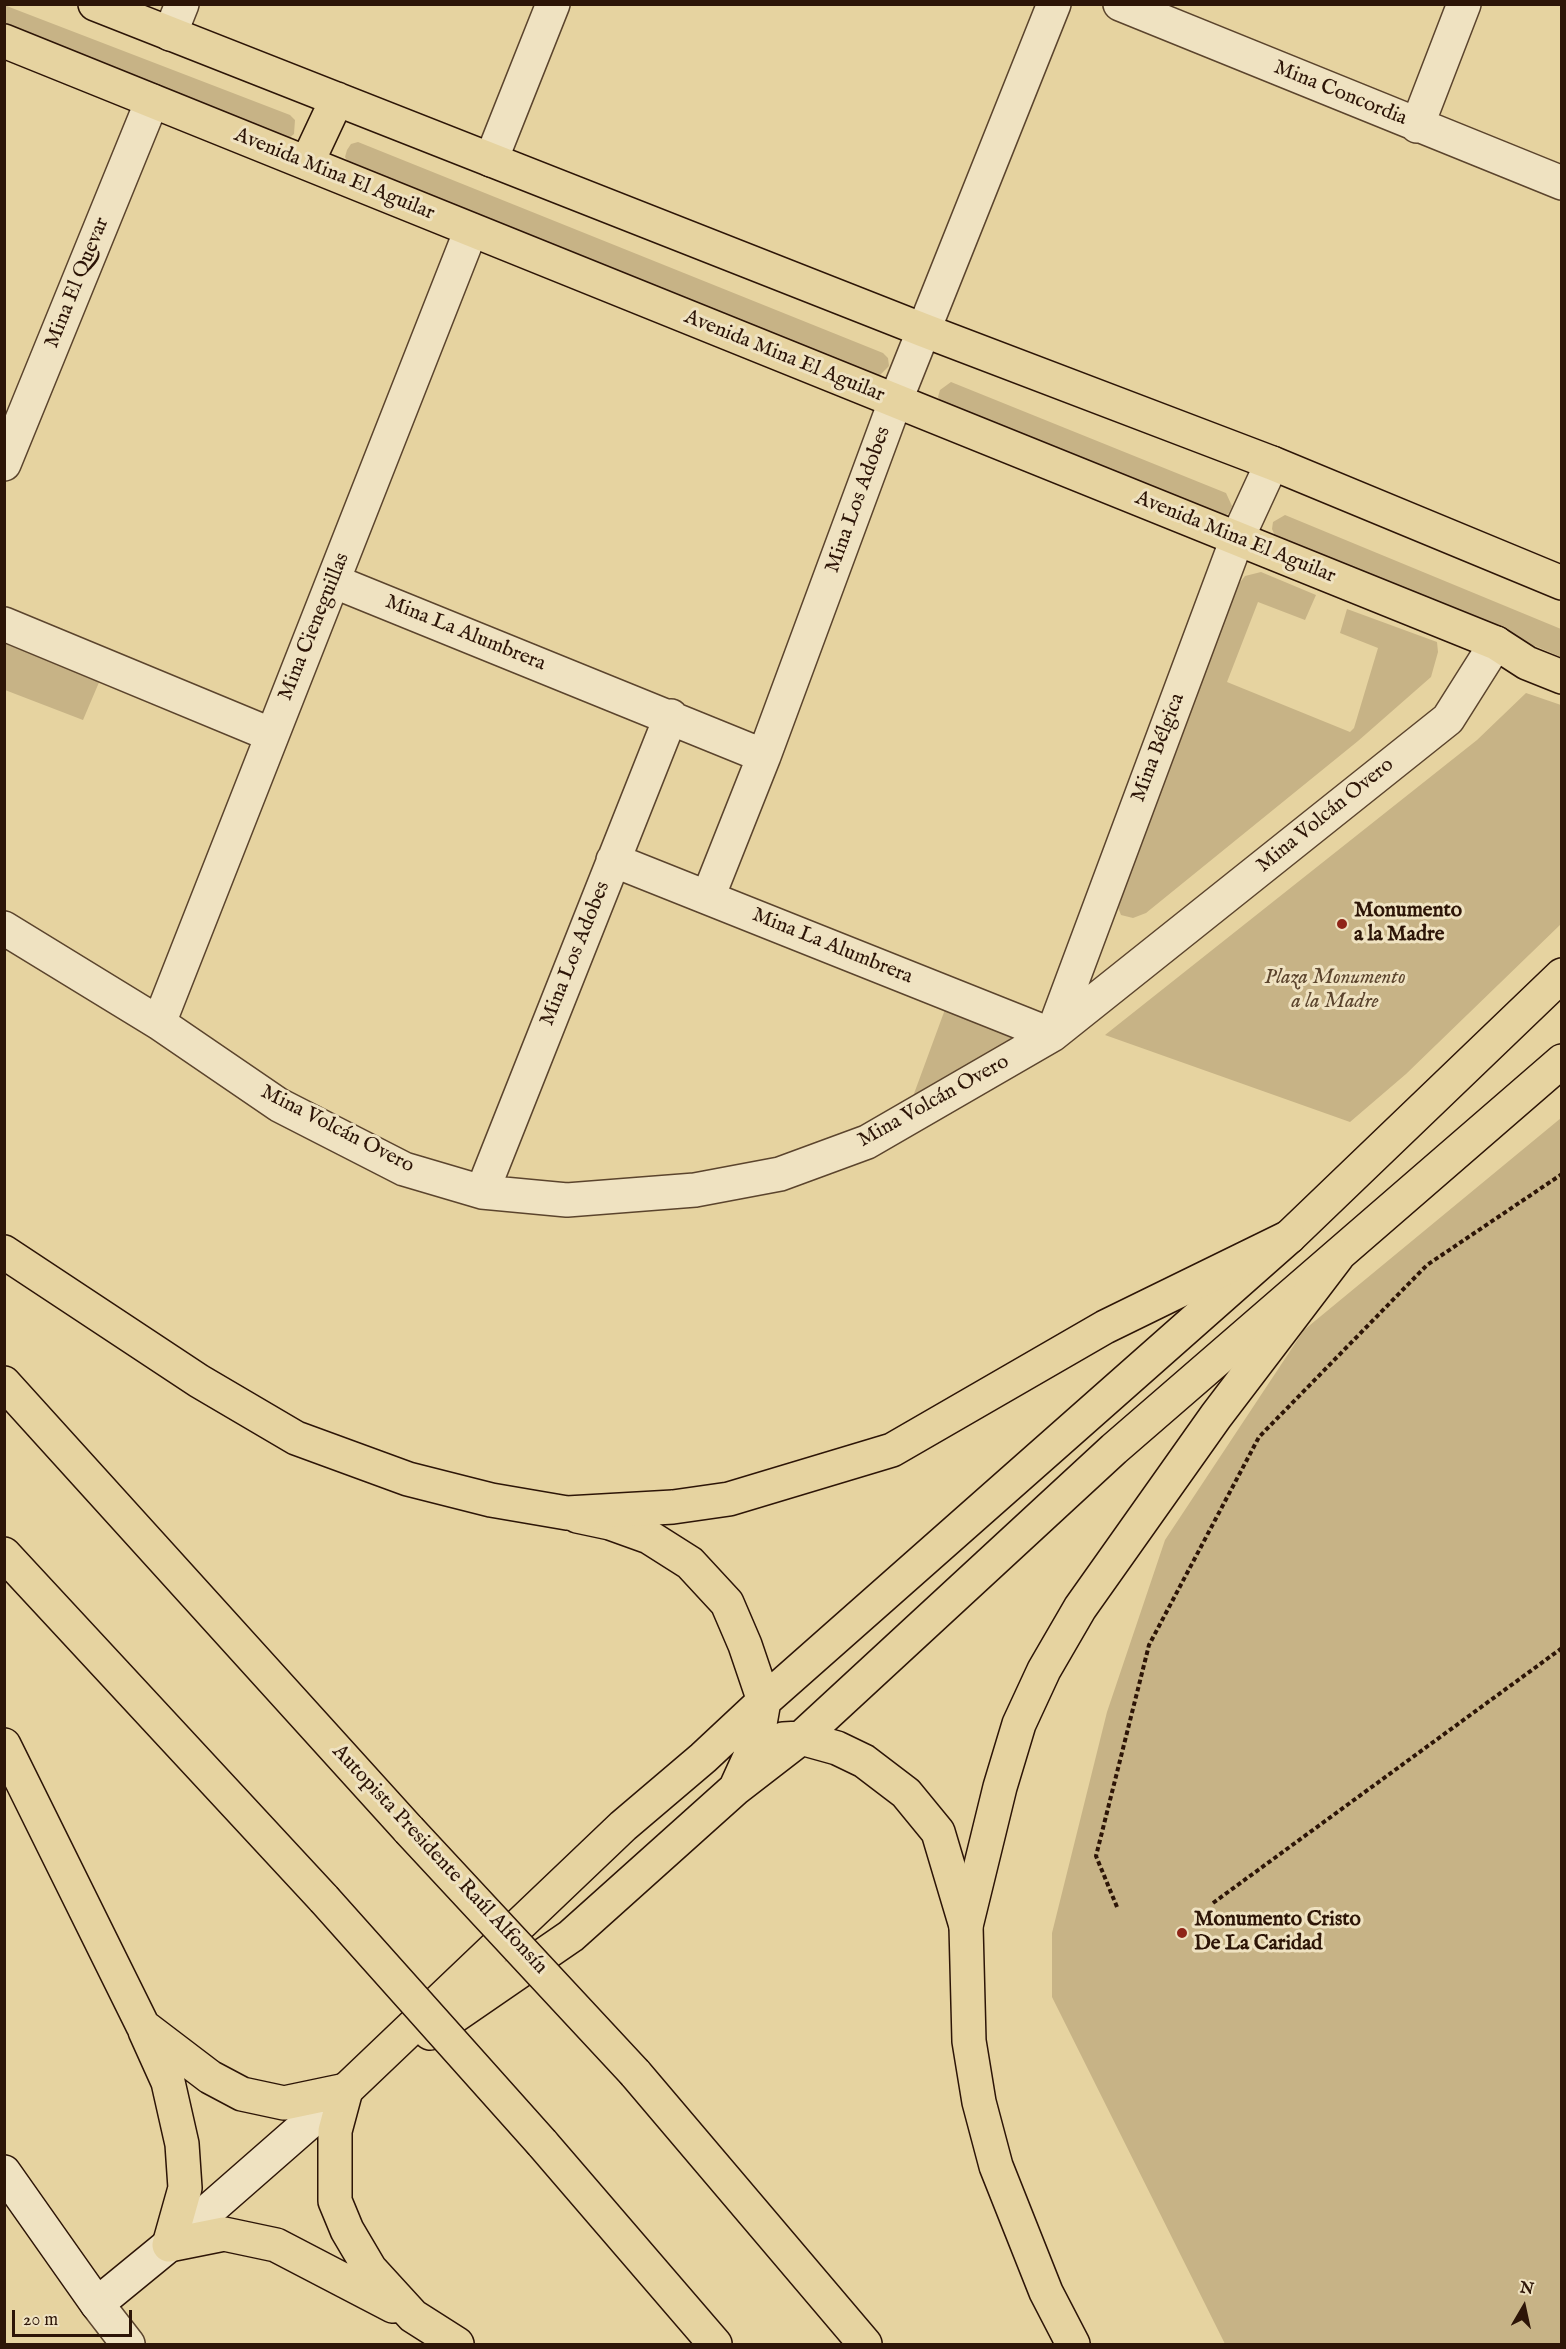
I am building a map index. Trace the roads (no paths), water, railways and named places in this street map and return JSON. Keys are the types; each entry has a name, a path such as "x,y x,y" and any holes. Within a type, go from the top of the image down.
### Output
{"main road":[{"path":"95,4 176,19 337,99 923,330 1272,464 1562,583"},
{"name":"Avenida Mina El Aguilar","path":"4,41 1496,643 1527,663 1562,677"},
{"path":"307,163 337,99"},
{"path":"413,2316 370,2269 347,2230 335,2201 335,2131 346,2090 623,1826 703,1758 764,1701 1289,1238 1562,975"},
{"path":"142,2026 210,2077 242,2094 284,2103 346,2090 571,1936 735,1789 801,1738 1114,1449 1562,1061"},
{"path":"567,1514 673,1507 729,1499 892,1450 1105,1328 1289,1238"},
{"path":"4,1252 199,1381 296,1438 408,1479 490,1500 610,1523 650,1537 690,1563 727,1603 745,1645 764,1701 757,1741 735,1789"},
{"path":"966,1926 1003,1776 1019,1724 1044,1670 1080,1608 1216,1416 1337,1257"},
{"name":"Autopista Presidente Raúl Alfonsín","path":"4,1383 409,1830 636,2073 865,2344"},
{"path":"4,1554 324,1899 542,2143 715,2344"},
{"path":"703,1758 757,1741 801,1738 837,1748 864,1761 906,1793 938,1832 966,1926 969,2042 982,2113 996,2166 1046,2292 1072,2344"},
{"path":"4,1745 168,2082 182,2144 185,2188 169,2245 224,2234 276,2245 413,2316 457,2344"}],"street":[{"path":"491,160 553,4"},
{"name":"Mina Los Adobes","path":"708,897 764,756 895,402 1054,4"},
{"name":"Mina Concordia","path":"1120,4 1562,183"},
{"path":"1417,126 1464,4"},
{"name":"Mina El Quevar","path":"6,454 152,101"},
{"name":"Mina Cieneguillas","path":"159,1023 471,230"},
{"name":"Mina Bélgica","path":"1052,1035 1237,540 1272,464"},
{"name":"Mina La Alumbrera","path":"333,581 671,716 764,756"},
{"path":"4,624 272,735"},
{"name":"Mina Volcán Overo","path":"4,928 159,1023 279,1105 404,1168 482,1192 567,1200 695,1190 780,1174 867,1142 1052,1035 1448,719 1496,643"},
{"name":"Mina Los Adobes","path":"482,1192 671,716"},
{"name":"Mina La Alumbrera","path":"613,860 1052,1035"},
{"path":"97,2304 169,2245 346,2090"},
{"path":"4,2172 97,2304 129,2344"}],"place":[{"name":"Monumento a la Madre","path":"1342,924"},
{"name":"Monumento Cristo De La Caridad","path":"1182,1933"}],"park label":[{"name":"Plaza Monumento a la Madre","path":"1335,991"}]}
